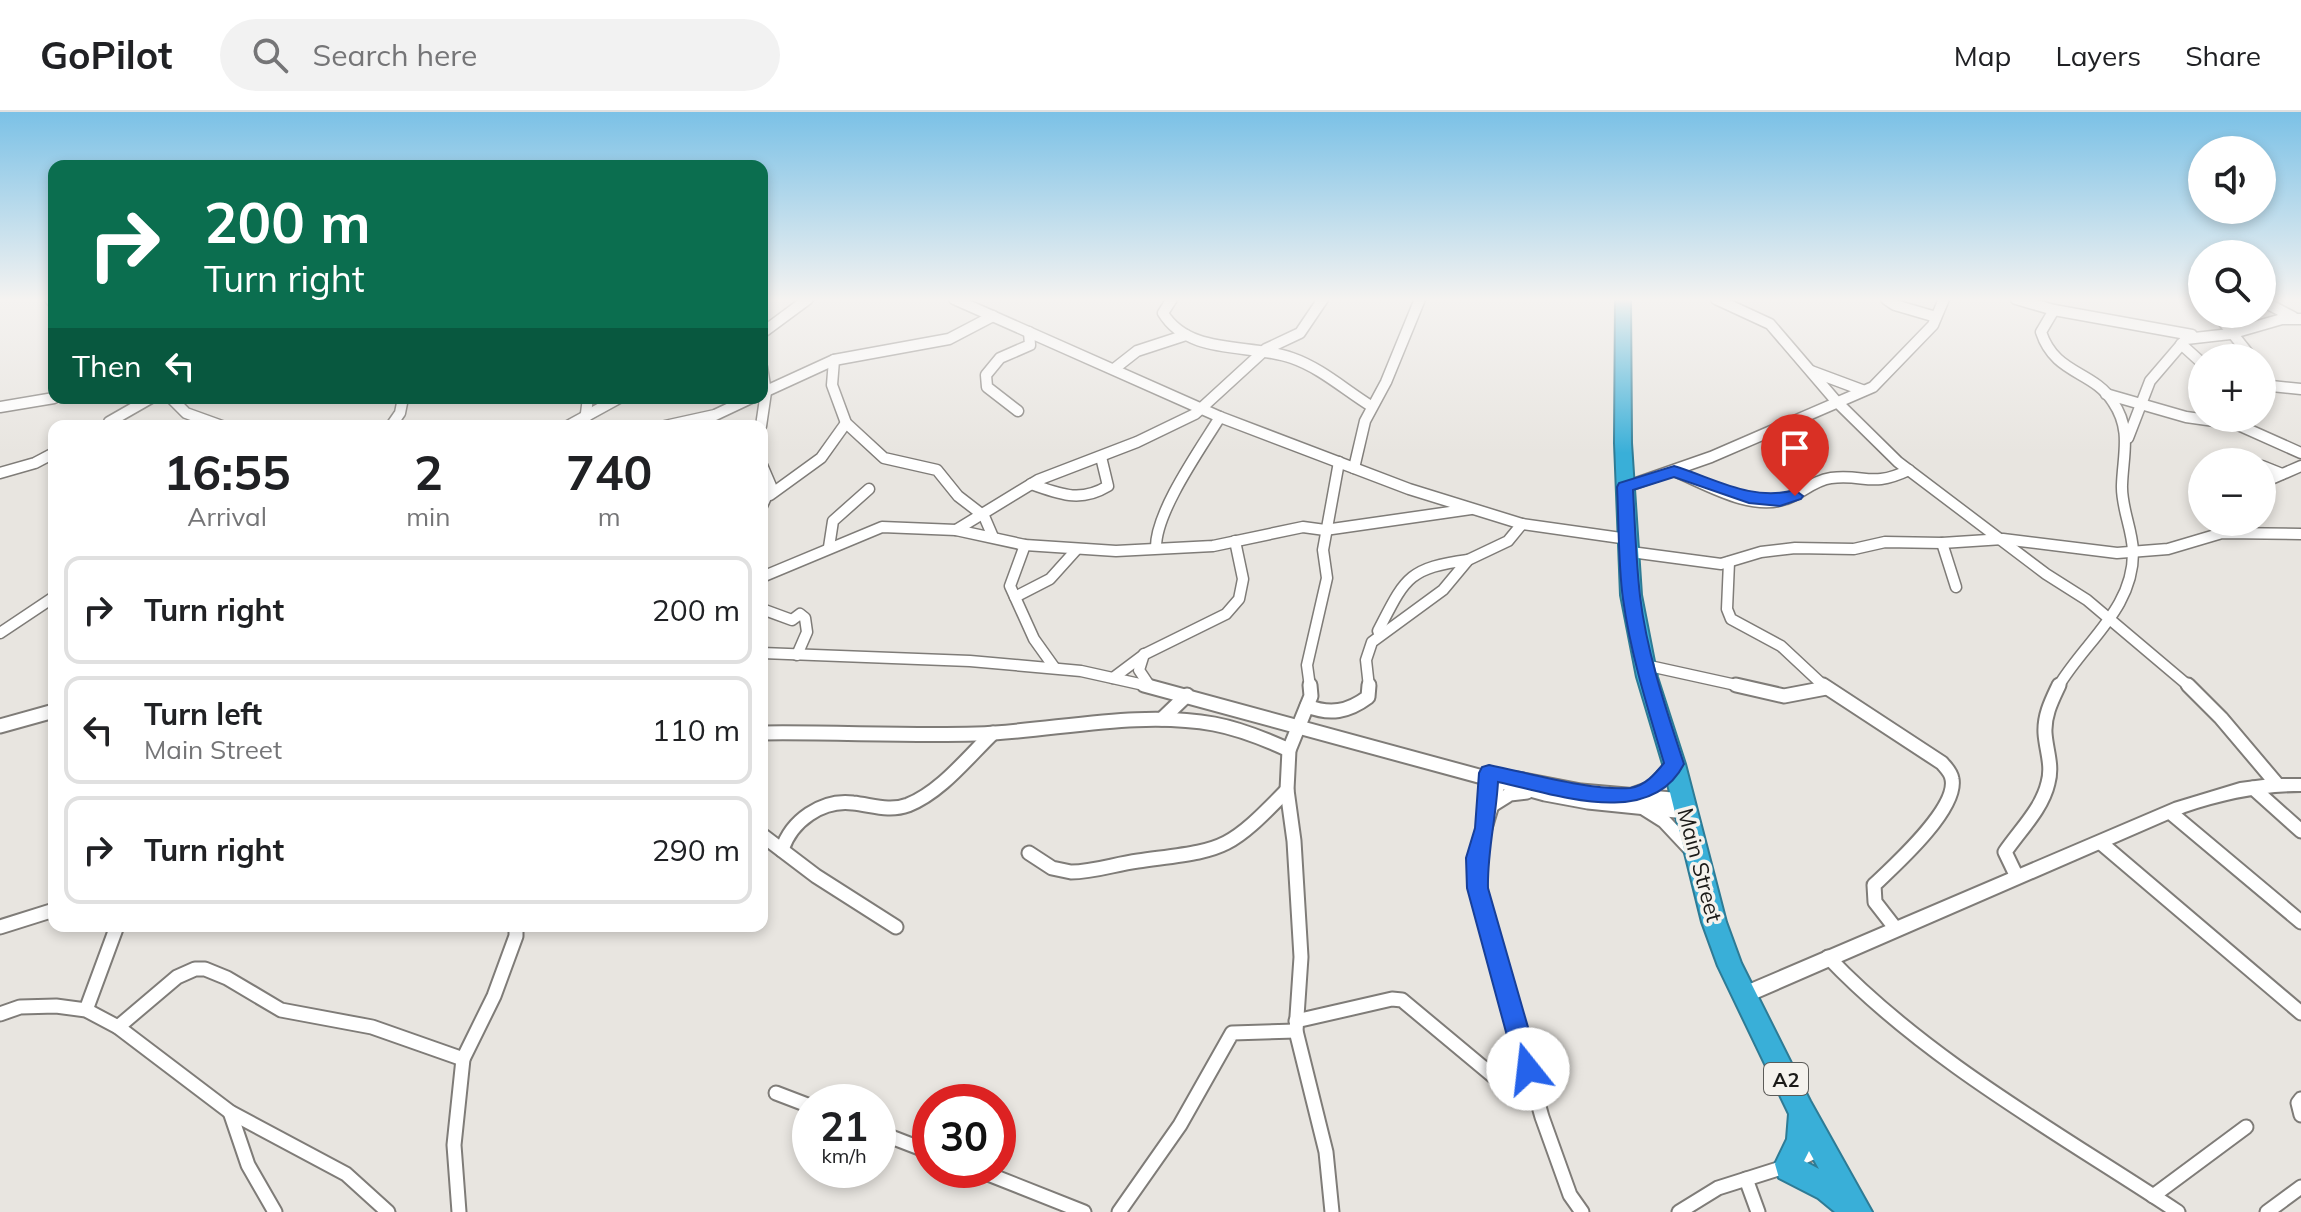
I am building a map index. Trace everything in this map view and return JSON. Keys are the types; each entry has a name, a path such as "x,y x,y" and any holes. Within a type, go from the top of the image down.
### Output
{"highway":[{"name":"Main Street","path":"1624,350 1625,487 1631,595 1645,665 1674,764 1694,854 1714,922 1744,995 1801,1110 1857,1212"},
{"path":"1801,1110 1803,1130 1786,1167 1828,1188 1857,1212"}],"street":[{"path":"768,391 834,360 887,350"},
{"path":"1018,350 1000,358 986,375 987,387 1018,411"},
{"path":"1071,350 1220,417 1471,509 1522,524 1712,564 1761,552 1795,548 1854,549 1885,542 1942,543 2003,539 2088,552 2178,547 2213,536"},
{"path":"1114,369 1121,361 1141,350"},
{"path":"1255,350 1289,357 1371,406"},
{"path":"956,530 984,516 1031,484 1154,435 1202,409 1265,350"},
{"path":"1289,350 1289,357"},
{"path":"1354,468 1371,406 1386,382 1399,350"},
{"path":"1793,350 1836,401 1909,470 2046,574 2113,620 2205,702 2276,783"},
{"path":"1625,487 1674,471 1862,390 1884,379 1908,350"},
{"path":"2046,350 2106,394 2188,417"},
{"path":"2017,877 2005,852 2037,809 2049,783 2051,771 2043,722 2062,679 2092,639 2113,620 2130,582 2133,551 2121,471 2127,440 2150,381 2176,350"},
{"path":"834,360 832,385 846,423 884,458 937,470 958,496 984,516 993,537"},
{"path":"1811,371 1862,390"},
{"path":"2276,387 2301,389"},
{"path":"2106,394 2117,408 2127,440"},
{"path":"0,407 48,399"},
{"path":"115,420 141,404"},
{"path":"174,404 183,412 205,420"},
{"path":"586,420 610,404"},
{"path":"697,420 738,404"},
{"path":"712,420 715,415"},
{"path":"1156,547 1156,535 1181,481 1220,417"},
{"path":"768,496 811,467 833,444 846,423"},
{"path":"2260,432 2301,453"},
{"path":"0,473 48,456"},
{"path":"1031,484 1070,498 1096,494 1108,486 1101,457"},
{"path":"1332,1212 1326,1152 1296,1026 1301,957 1294,841 1287,790 1289,750 1311,696 1307,665 1327,578 1323,550 1325,530 1339,462"},
{"path":"2276,477 2301,466"},
{"path":"1674,471 1749,498 1780,501 1831,478 1878,483 1909,470"},
{"path":"2276,472 2282,474"},
{"path":"829,547 833,521 869,489"},
{"path":"768,574 882,527 956,530 1025,545 1116,551 1213,546 1295,528 1325,530 1471,509"},
{"path":"1380,634 1378,631 1398,591 1413,571 1433,563 1468,560 1508,541 1522,524"},
{"path":"2276,534 2301,534"},
{"path":"1113,678 1145,654 1215,622 1239,599 1243,579 1235,541"},
{"path":"1942,543 1956,587"},
{"path":"1025,545 1010,586 1021,617 1044,657 1054,667"},
{"path":"1015,597 1039,589 1058,574 1077,549"},
{"path":"1307,706 1321,713 1343,712 1368,697 1370,678 1367,655 1372,642 1443,590 1468,560"},
{"path":"1729,562 1728,615 1781,646 1826,688 1942,763 1952,775 1953,784 1948,798 1919,844 1874,885 1875,902 1896,929"},
{"path":"0,633 48,601"},
{"path":"768,611 792,620 800,614 808,621 807,632 797,655"},
{"path":"1042,650 1081,671"},
{"path":"768,653 970,661 1081,671 1187,695 1451,769 1684,806"},
{"path":"1145,654 1139,670 1149,685"},
{"path":"1645,665 1784,696 1826,688"},
{"path":"1162,719 1187,695"},
{"path":"0,726 48,713"},
{"path":"768,733 826,730 993,733 1162,719 1202,720 1252,731 1289,750"},
{"path":"782,850 788,831 836,800 891,808 912,804 993,733"},
{"path":"1338,738 1588,802 1642,807 1684,806"},
{"path":"1631,796 1652,788 1674,764"},
{"path":"1451,769 1473,781 1490,802"},
{"path":"1494,778 1476,858 1477,888 1535,1094 1570,1195 1582,1212"},
{"path":"1744,995 2209,798 2276,783 2301,785"},
{"path":"2253,788 2301,831"},
{"path":"1029,853 1044,865 1062,871 1087,871 1139,861 1182,859 1231,843 1287,790"},
{"path":"1490,802 1510,794 1536,791"},
{"path":"1642,807 1664,821 1694,854"},
{"path":"2171,813 2301,922"},
{"path":"768,840 816,876 896,927"},
{"path":"2101,843 2301,1013"},
{"path":"0,927 48,912"},
{"path":"86,1010 115,932"},
{"path":"459,1212 454,1134 463,1059 494,996 516,932"},
{"path":"1828,957 1866,997 1921,1042 2178,1212"},
{"path":"118,1027 180,976 191,969 207,968 225,975 252,997 282,1011 359,1024 463,1059"},
{"path":"1119,1212 1166,1149 1210,1077 1232,1033 1296,1026 1392,999 1402,1000 1498,1080 1522,1094 1535,1094"},
{"path":"0,1014 20,1007 56,1006 86,1010 118,1027 230,1112 346,1174 388,1212"},
{"path":"776,1093 792,1099"},
{"path":"2301,1099 2298,1103 2301,1115"},
{"path":"230,1112 248,1165 275,1212"},
{"path":"2153,1196 2246,1127"},
{"path":"1679,1212 1710,1192 1786,1167 1812,1170 1826,1158"},
{"path":"1746,1179 1758,1212"},
{"path":"1016,1185 1084,1212"},
{"path":"2267,1212 2301,1187"}],"route":[{"path":"1528,1069 1477,888 1476,858 1485,828 1489,773 1543,785 1631,796 1652,788 1674,764 1647,677 1637,630 1631,595 1625,487 1674,471 1749,498 1780,501 1795,496"}]}
